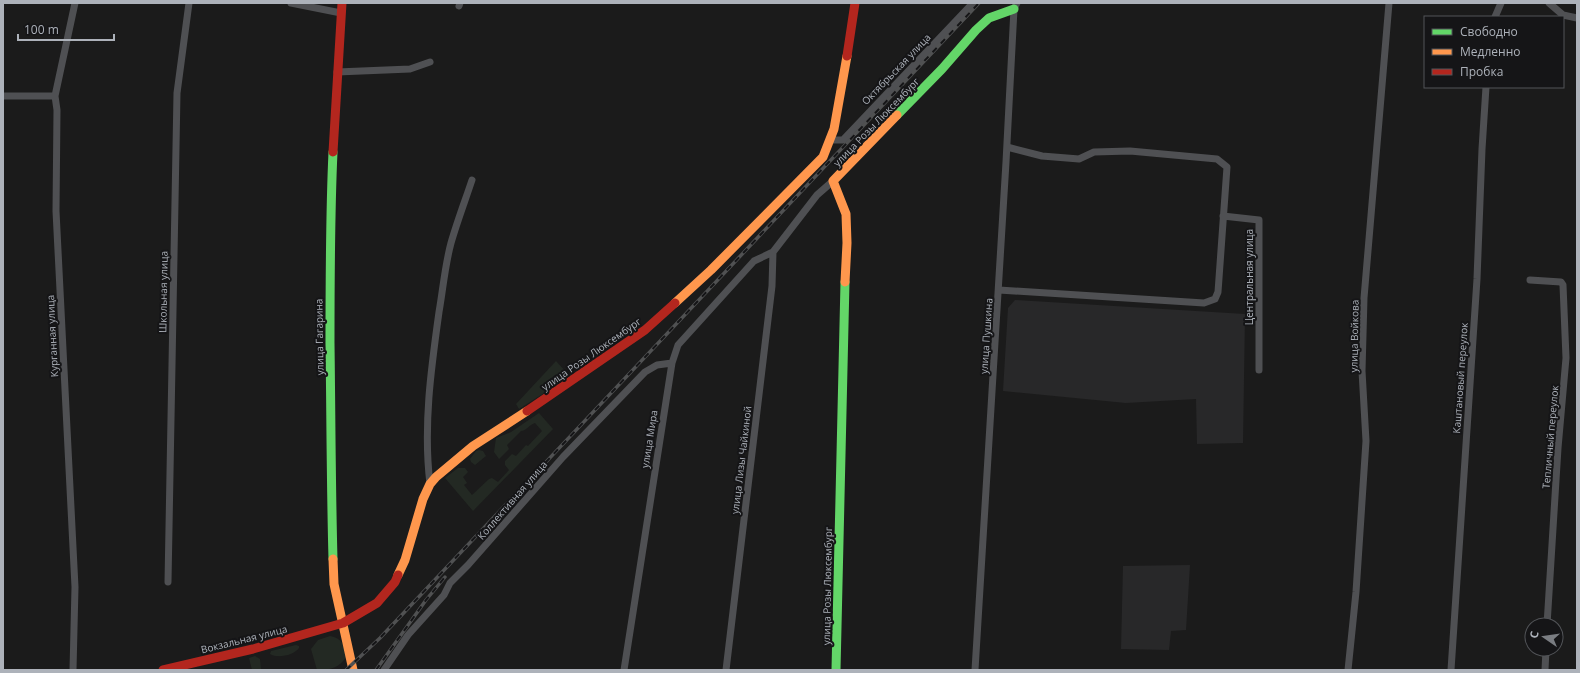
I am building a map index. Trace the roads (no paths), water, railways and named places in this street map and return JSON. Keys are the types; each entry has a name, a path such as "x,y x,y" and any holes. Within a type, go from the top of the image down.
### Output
{"main road":[{"name":"улица Гагарина","path":"342,3 337,72 331,216 330,362 334,584 353,670"},
{"name":"улица Розы Люксембург","path":"329,628 377,603 395,582 405,560 423,499 430,484 473,446 536,406 645,330 711,270 823,157 830,140 838,109 855,3"},
{"name":"улица Розы Люксембург","path":"836,670 843,342 847,243 846,214 833,181 942,69 976,30 989,18 1015,6"},
{"name":"Вокзальная улица","path":"163,670 253,649 329,628"}],"street":[{"name":"Курганная улица","path":"73,670 75,587 56,211 57,110 55,96 75,3"},
{"name":"Школьная улица","path":"168,582 177,93 189,3"},
{"path":"291,3 341,13"},
{"name":"Октябрьская улица","path":"830,140 843,140 851,133 886,93 972,3"},
{"name":"улица Войкова","path":"1348,670 1356,592 1366,441 1362,371 1364,298 1389,3"},
{"path":"1495,16 1501,3"},
{"path":"1549,3 1563,15 1577,18"},
{"name":"улица Пушкина","path":"975,670 1015,6"},
{"path":"337,72 410,69 430,62"},
{"name":"Каштановый переулок","path":"1452,670 1477,279 1486,88"},
{"path":"3,96 55,96"},
{"path":"999,290 1204,303 1215,299 1218,292 1226,168 1217,159 1130,151 1094,152 1079,159 1042,156 1007,147"},
{"path":"430,484 427,460 426,423 436,332 445,270 451,244 472,180"},
{"path":"773,252 817,195 833,181"},
{"name":"Центральная улица","path":"1223,216 1259,220 1259,370"},
{"name":"улица Мира","path":"624,670 672,362 678,345 754,261 773,252"},
{"name":"улица Лизы Чайкиной","path":"726,670 772,286 773,252"},
{"name":"Тепличный переулок","path":"1530,280 1561,282 1563,286 1566,351 1558,448 1547,617"},
{"name":"Коллективная улица","path":"384,670 408,635 444,595 450,583 468,565 563,457 645,372 657,366 672,362"},
{"path":"1545,670 1546,657"}],"railway":[{"path":"346,670 380,638 979,3"},
{"path":"376,670 426,600 445,577"}]}
